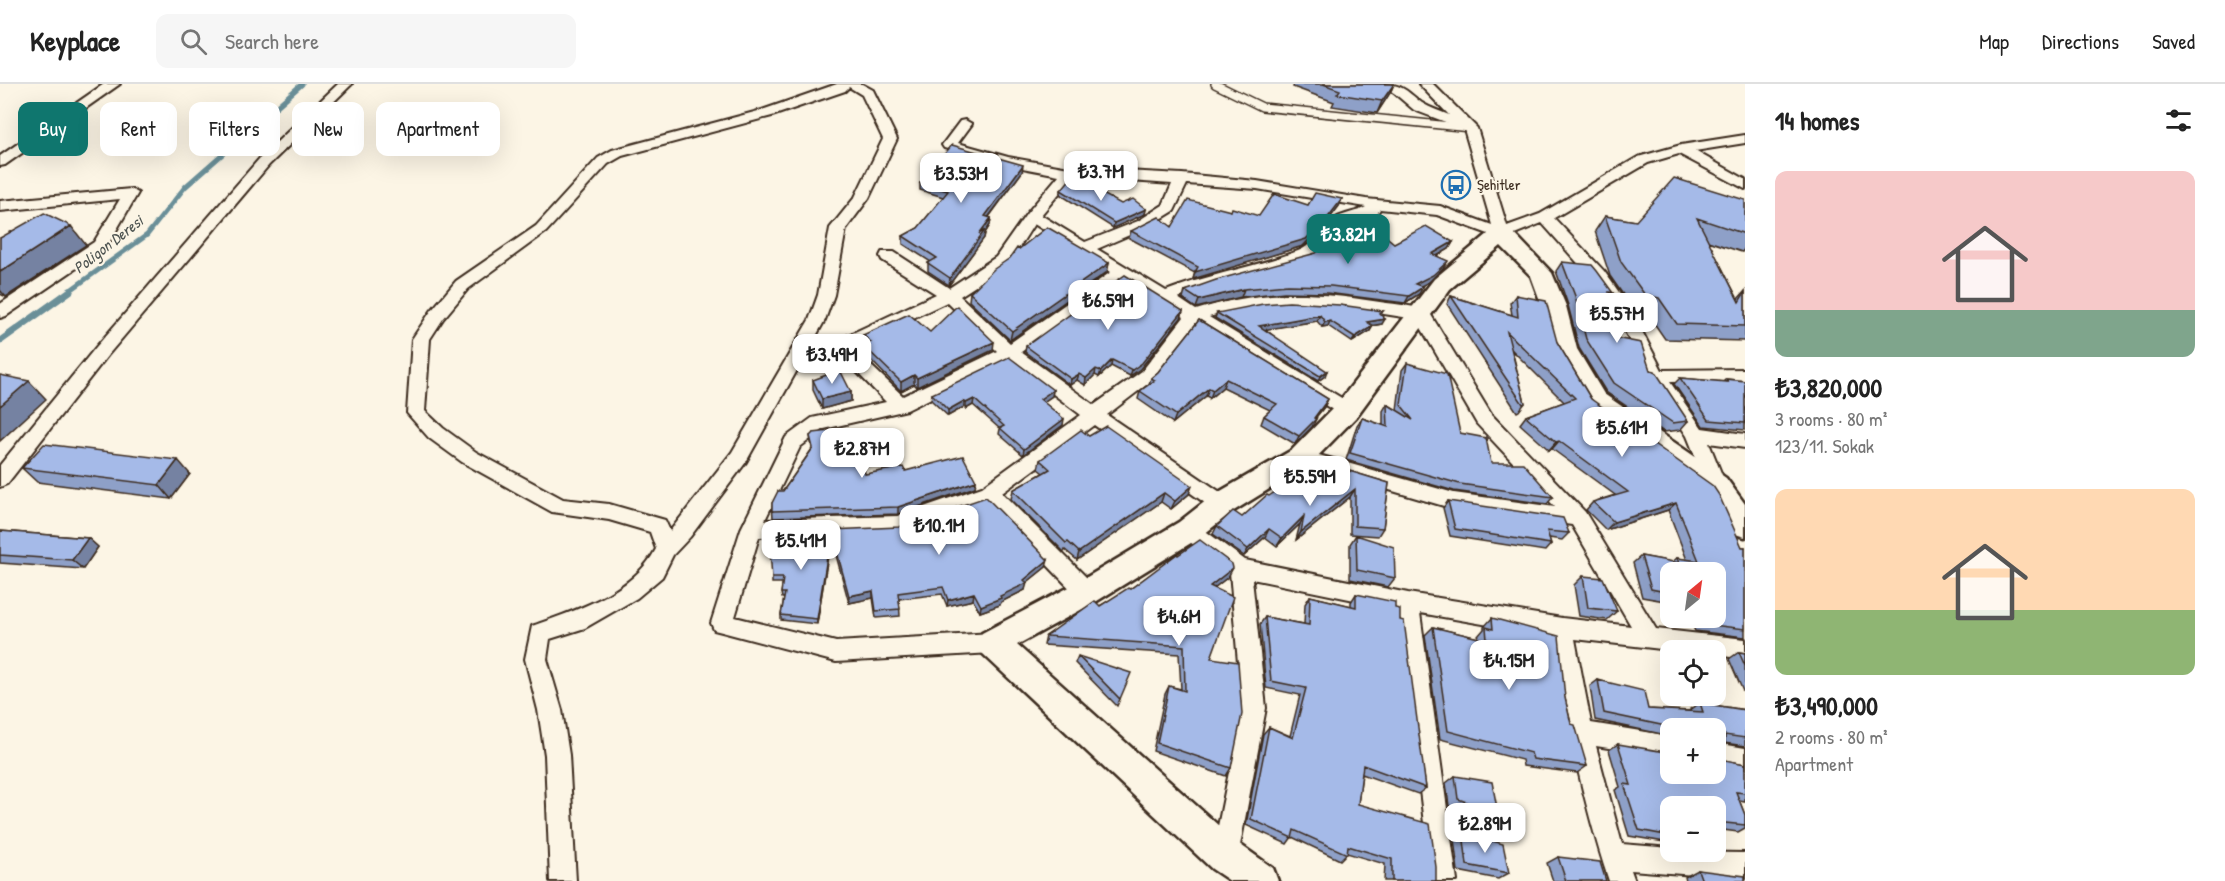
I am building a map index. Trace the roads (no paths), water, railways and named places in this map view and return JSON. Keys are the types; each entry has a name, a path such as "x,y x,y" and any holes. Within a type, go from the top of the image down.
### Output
{"street":[{"path":"0,162 113,84"},
{"path":"0,479 102,351 264,162 345,84"},
{"path":"666,549 658,526 609,512 559,506 469,458 436,433 416,413 421,339 462,285 541,229 603,161 617,153 767,113 840,88 844,84"},
{"path":"563,881 557,755 550,710 536,659 540,633 577,621 629,592 655,571 666,549 739,457 817,320 826,295 838,228 862,198 890,139 868,93 853,84"},
{"path":"1385,84 1399,90 1419,107 1470,128"},
{"path":"1426,84 1470,128 1502,234"},
{"path":"965,124 949,145 1007,161 1069,172 1182,178 1257,185 1375,204 1440,211 1502,234 1541,273 1554,306 1565,349 1595,400 1716,485 1742,518"},
{"path":"1120,273 1010,352 901,405 819,423 793,442 751,529 722,623 836,652 993,643 1087,592 1189,530 1222,504 1301,457 1347,410 1422,314 1442,284 1502,234 1545,217 1643,160 1681,149 1745,139"},
{"path":"1681,149 1745,184"},
{"path":"901,405 857,362 848,342 949,295 1002,261 1032,216 1069,172"},
{"path":"1085,248 1143,224 1169,208 1182,178"},
{"path":"0,206 131,193 100,244 0,312"},
{"path":"1163,298 1207,281 1306,254 1320,244 1333,227 1352,217 1372,211 1375,204"},
{"path":"1032,216 1085,248 1120,273 1347,410"},
{"path":"1545,217 1598,275 1618,303 1656,375 1696,434 1716,485"},
{"path":"888,256 949,295 1010,352 1095,416 1222,504"},
{"path":"751,529 898,524 989,492 1149,375 1194,316 1227,306 1274,299 1322,299 1422,314"},
{"path":"1422,314 1485,419 1578,518 1648,636"},
{"path":"1656,375 1745,375"},
{"path":"1696,434 1745,441"},
{"path":"1301,457 1454,501 1578,518"},
{"path":"989,492 1087,592"},
{"path":"1189,530 1240,568 1408,602 1562,628 1648,636 1745,649"},
{"path":"1225,856 1254,708 1240,568"},
{"path":"1408,602 1444,881"},
{"path":"1562,628 1579,732 1622,881"},
{"path":"993,643 1225,856 1260,881"},
{"path":"1579,732 1660,745"},
{"path":"1726,756 1745,759"},
{"path":"1613,856 1745,866"}],"lane":[{"path":"1215,84 1262,107 1470,128"}],"waterway":[{"name":"Poligon Deresi","path":"68,292 147,235 185,187 302,84"},
{"name":"Poligon Deresi","path":"0,341 70,291"}],"place":[{"name":"Şehitler","path":"1456,185"}]}
